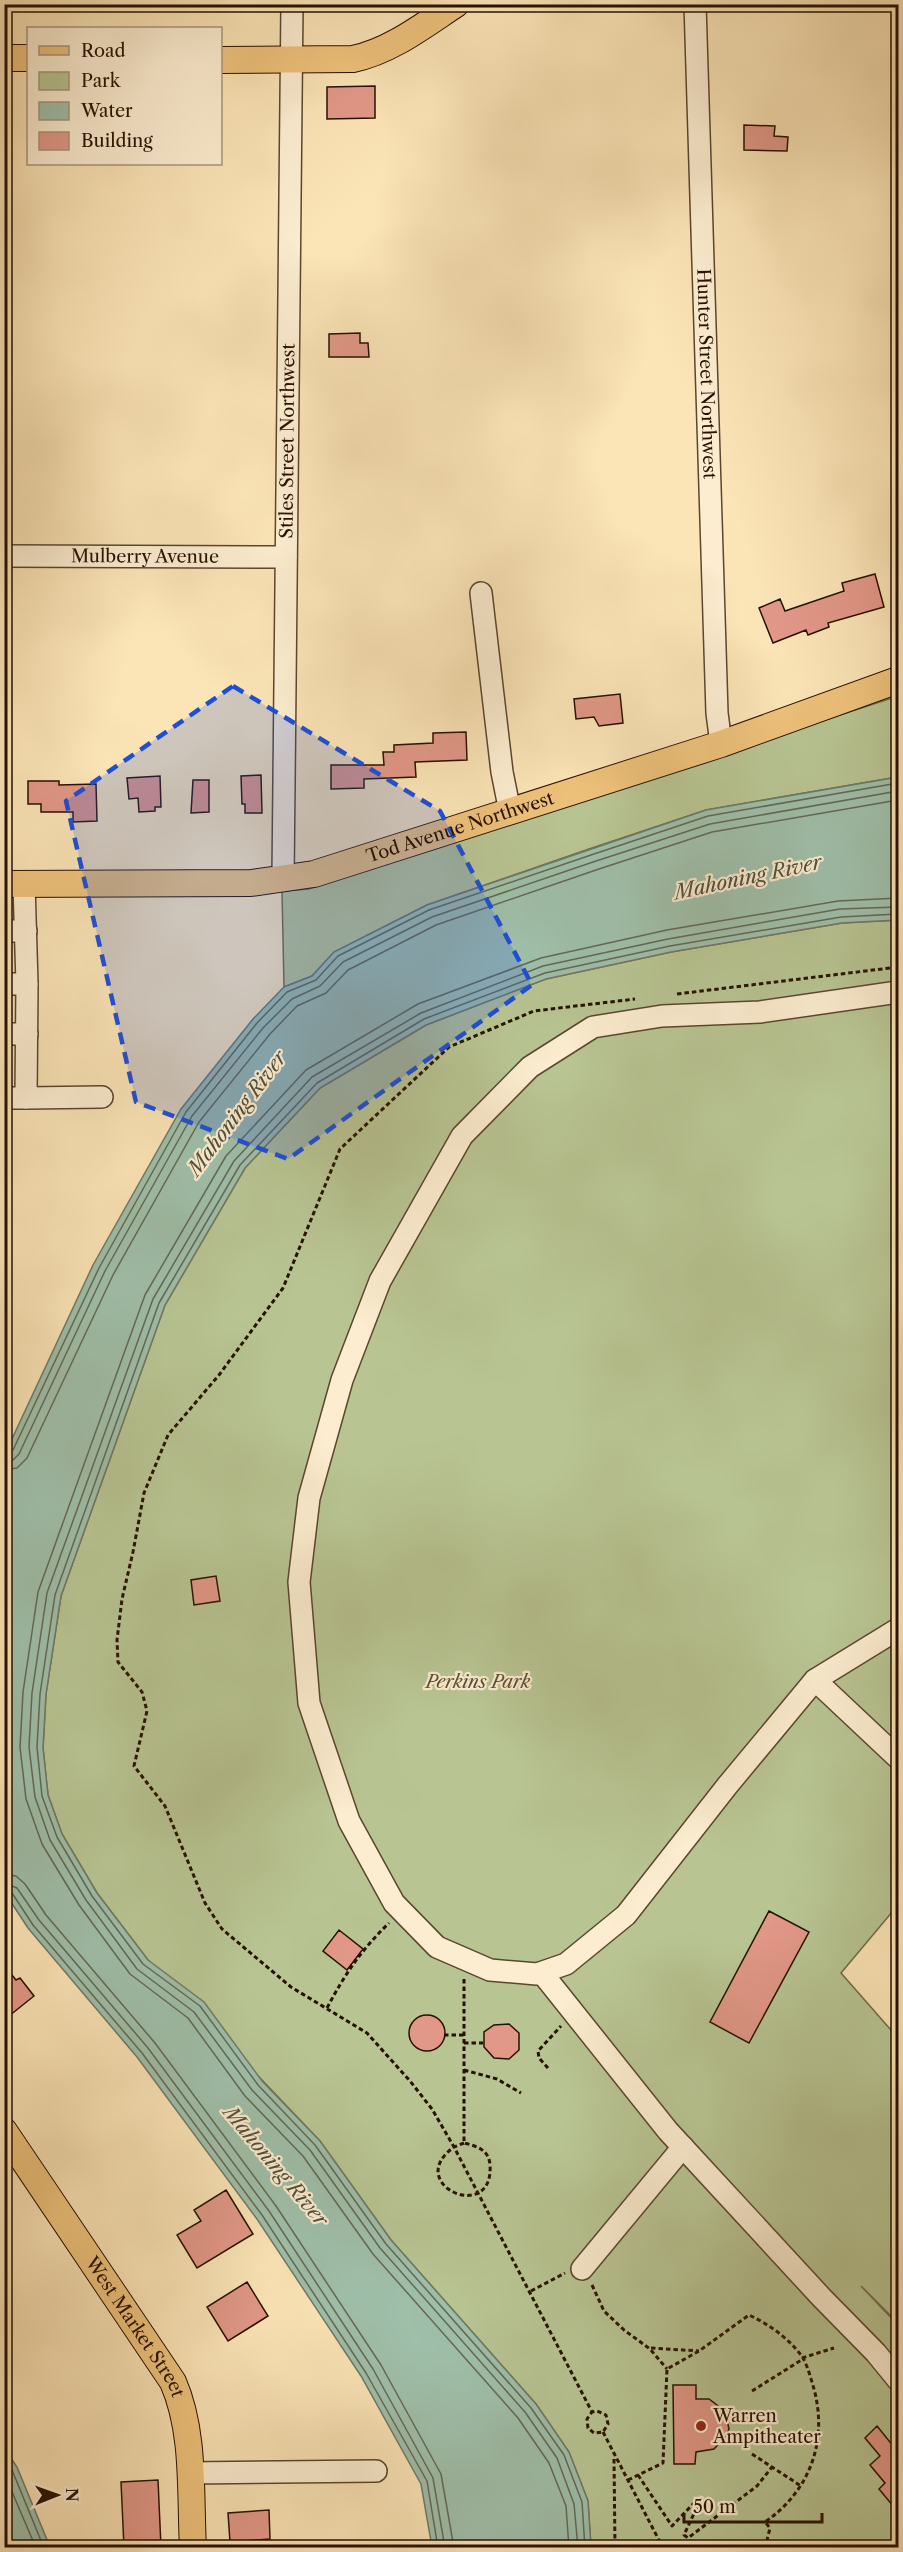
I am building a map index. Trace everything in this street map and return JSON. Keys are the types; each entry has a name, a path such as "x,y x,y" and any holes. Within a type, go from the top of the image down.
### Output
{"main road":[{"path":"222,60 353,59 368,56 388,47 456,4"},
{"path":"4,58 27,58"},
{"name":"Tod Avenue Northwest","path":"14,884 251,884 314,874 721,744 898,680"},
{"name":"West Market Street","path":"4,2131 173,2382 182,2402 187,2424 193,2547"}],"street":[{"name":"Stiles Street Northwest","path":"283,879 292,4"},
{"name":"Hunter Street Northwest","path":"695,4 717,713 721,744"},
{"name":"Mulberry Avenue","path":"4,556 286,557"},
{"path":"482,593 502,772 510,812"},
{"path":"14,884 26,931 26,1098"},
{"path":"4,931 26,931"},
{"path":"4,984 27,984"},
{"path":"898,992 760,1012 662,1016 593,1027 530,1067 462,1136 380,1281 342,1380 309,1498 299,1582 309,1703 349,1821 394,1903 437,1947 490,1970 537,1974 566,1964 626,1915 815,1680 898,1629"},
{"path":"4,1034 27,1034"},
{"path":"4,1098 102,1097"},
{"path":"815,1680 898,1758"},
{"path":"542,1972 668,2131 822,2298 876,2353 898,2380"},
{"path":"582,2269 683,2147"},
{"path":"189,2473 376,2471"}],"path":[{"path":"671,995 898,967"},
{"path":"592,2412 432,2109 367,2033 291,1987 222,1929 205,1903 165,1806 134,1766 147,1711 142,1692 117,1662 117,1640 122,1599 144,1493 168,1435 219,1375 283,1288 299,1254 312,1212 328,1181 340,1149 450,1047 534,1011 638,998"},
{"path":"327,2008 346,1973 365,1947 397,1916"},
{"path":"464,1960 464,2143"},
{"path":"444,2035 464,2035"},
{"path":"548,2038 540,2047 537,2055 548,2068"},
{"path":"464,2043 483,2043"},
{"path":"464,2070 497,2079 521,2093"},
{"path":"464,2143 478,2147 489,2158 488,2183 477,2193 463,2197 450,2192 439,2181 438,2164 454,2147 464,2143"},
{"path":"530,2291 579,2265 588,2276 604,2312 624,2330 650,2348 667,2369 663,2463 628,2480"},
{"path":"667,2369 699,2351 749,2315 768,2324 803,2359 819,2405 819,2440 815,2459 801,2487 779,2512 765,2522 770,2528 765,2547"},
{"path":"650,2348 699,2351"},
{"path":"752,2391 803,2359 834,2348"},
{"path":"592,2412 597,2411 606,2415 608,2424 603,2432"},
{"path":"592,2412 587,2420 588,2428 594,2433 603,2432"},
{"path":"603,2432 614,2457 663,2547"},
{"path":"752,2454 801,2487"},
{"path":"614,2457 615,2547"},
{"path":"638,2475 672,2526 693,2504 697,2507 684,2535 688,2538 757,2486 772,2467"}],"highlighted area":[{"path":"233,686 440,811 532,985 288,1159 136,1102 66,801"}],"green space":[{"path":"898,696 898,777 706,810 589,849 427,905 334,952 312,976 284,987 282,891 309,889"},
{"name":"Perkins Park","path":"898,920 898,1905 841,1973 898,2038 898,2323 861,2286 898,2325 898,2547 591,2547 588,2501 569,2452 536,2404 391,2240 320,2141 148,1960 97,1893 62,1834 48,1795 43,1748 46,1694 61,1596 165,1305 245,1168 320,1088 426,1025 546,979 671,952 842,923"}],"water":[{"name":"Mahoning River","path":"898,777 898,920 842,923 671,952 546,979 426,1025 320,1088 245,1168 165,1305 61,1596 46,1694 43,1748 48,1795 62,1834 97,1893 148,1960 204,2002 262,2081 320,2141 391,2240 536,2404 569,2452 588,2501 591,2547 432,2547 421,2484 361,2376 257,2219 137,2057 28,1928 5,1893 5,1454 93,1265 181,1109 253,1019 284,987 312,976 334,952 427,905 706,810"},
{"path":"5,2449 17,2467 50,2547 5,2547"}],"building":[{"path":"375,86 375,118 327,119 327,87"},
{"path":"744,125 775,126 774,136 788,137 787,151 744,150"},
{"path":"360,333 360,343 368,343 369,357 329,357 329,334"},
{"path":"875,574 884,607 828,623 829,627 808,635 806,630 773,643 759,608 780,599 785,611 844,591 842,583"},
{"path":"620,694 623,723 599,726 594,717 576,719 574,699"},
{"path":"466,732 467,760 415,762 416,777 364,779 364,788 331,789 331,765 384,765 383,752 394,752 394,745 433,743 433,733"},
{"path":"261,775 262,813 245,813 245,804 242,804 241,776"},
{"path":"160,776 161,807 155,807 155,811 139,812 138,798 129,799 127,778"},
{"path":"193,780 209,780 209,812 191,813"},
{"path":"28,781 59,781 59,785 96,784 97,821 73,822 73,812 41,812 41,804 28,804"},
{"path":"216,1576 220,1601 194,1605 191,1580"},
{"path":"769,1911 809,1932 749,2043 710,2022"},
{"path":"339,1930 363,1949 347,1970 323,1951"},
{"path":"4,1965 16,1980 20,1978 34,1996 4,2020"},
{"path":"427,2015 439,2021 445,2033 439,2045 427,2051 415,2045 409,2033 415,2021"},
{"path":"509,2024 519,2033 519,2050 509,2059 494,2058 484,2047 484,2032 494,2025"},
{"path":"226,2190 253,2234 197,2268 177,2235 201,2221 194,2210"},
{"path":"247,2282 268,2316 228,2341 207,2307"},
{"name":"Warren Ampitheater","path":"673,2385 696,2385 696,2399 709,2399 726,2415 729,2429 726,2436 714,2449 696,2452 695,2464 674,2464"},
{"path":"877,2426 898,2452 898,2512 879,2489 885,2483 870,2465 880,2456 865,2438"},
{"path":"158,2480 161,2547 124,2547 121,2482"},
{"path":"269,2510 270,2539 230,2542 228,2513"}],"place":[{"name":"Warren Ampitheater","path":"701,2426"}]}
